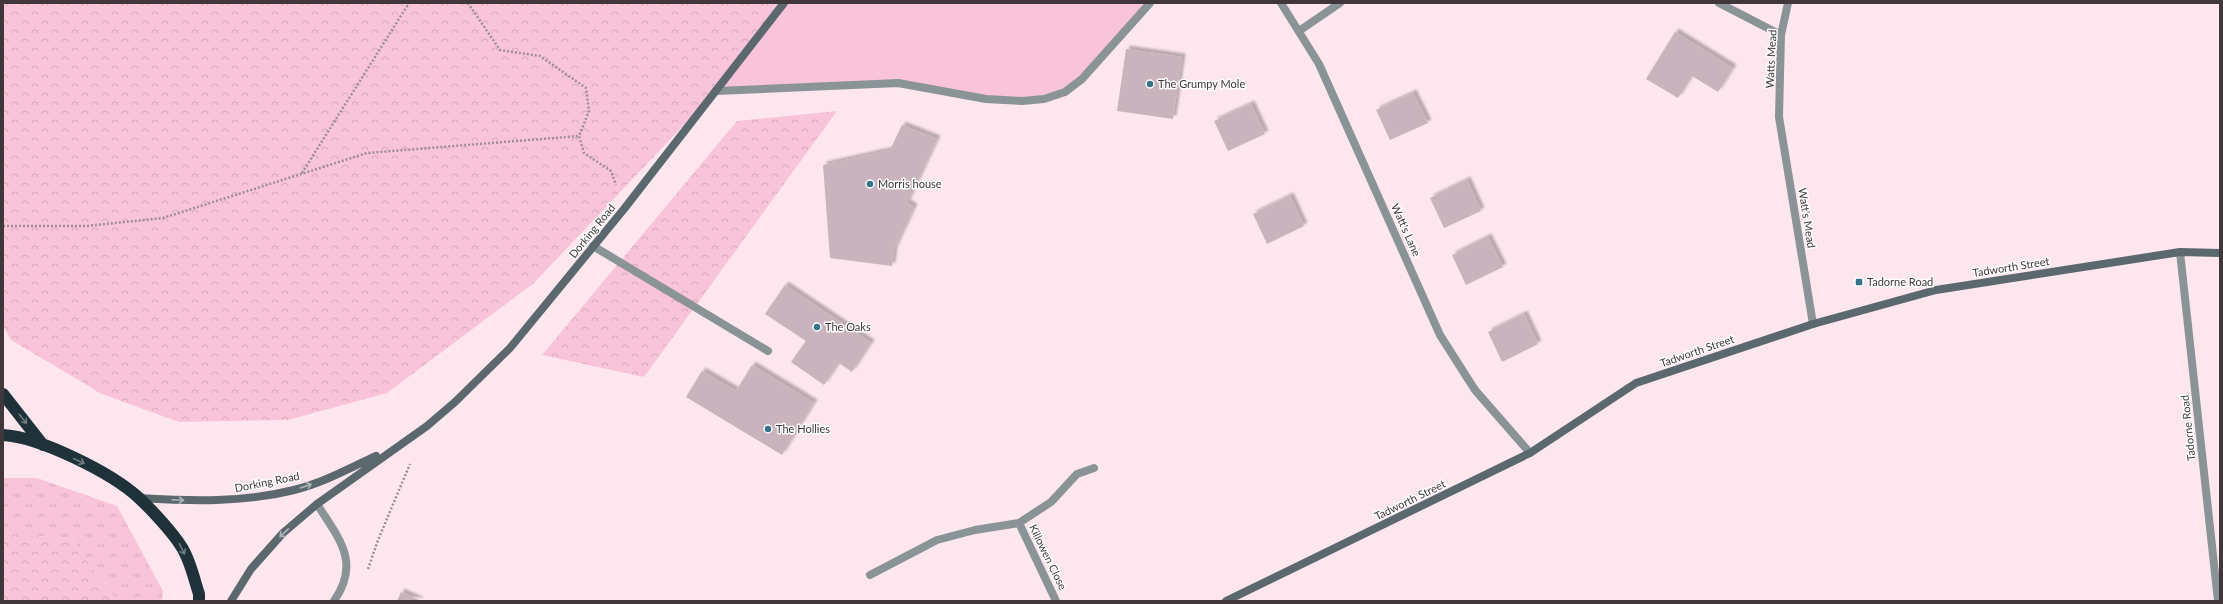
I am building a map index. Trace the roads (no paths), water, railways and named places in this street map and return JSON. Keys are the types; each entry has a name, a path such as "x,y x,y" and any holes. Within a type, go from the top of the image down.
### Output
{"highway":[{"path":"3,394 43,445"},
{"path":"3,435 13,436 43,445 113,479 139,498 182,546 200,601"}],"main road":[{"name":"Dorking Road","path":"231,601 251,569 283,533 317,504 392,449 427,426 455,402 510,348 624,208 784,3"},
{"name":"Tadworth Street","path":"1226,601 1530,453 1636,383 1813,324 1936,290 2180,252 2220,253"},
{"name":"Dorking Road","path":"139,498 199,501 229,500 295,490 326,479 392,449"}],"street":[{"path":"716,91 898,83 986,99 1022,101 1044,99 1065,92 1082,79 1150,3"},
{"name":"Watt's Lane","path":"1281,3 1319,64 1440,335 1475,390 1530,453"},
{"path":"1299,32 1340,3"},
{"path":"1718,3 1782,35"},
{"name":"Watts Mead","path":"1779,117 1782,35 1788,3"},
{"name":"Watt's Mead","path":"1779,117 1813,324"},
{"path":"593,246 768,351"},
{"name":"Tadorne Road","path":"2180,252 2218,601"},
{"path":"870,575 937,540 975,530 1019,523 1051,502 1077,474 1094,468"},
{"path":"317,504 345,548 348,571 341,591 334,601"},
{"name":"Killowen Close","path":"1019,523 1056,601"}],"place":[{"name":"The Grumpy Mole","path":"1150,84"},
{"name":"Morris house","path":"870,184"},
{"name":"Tadorne Road","path":"1859,282"},
{"name":"The Oaks","path":"817,327"},
{"name":"The Hollies","path":"768,429"}]}
